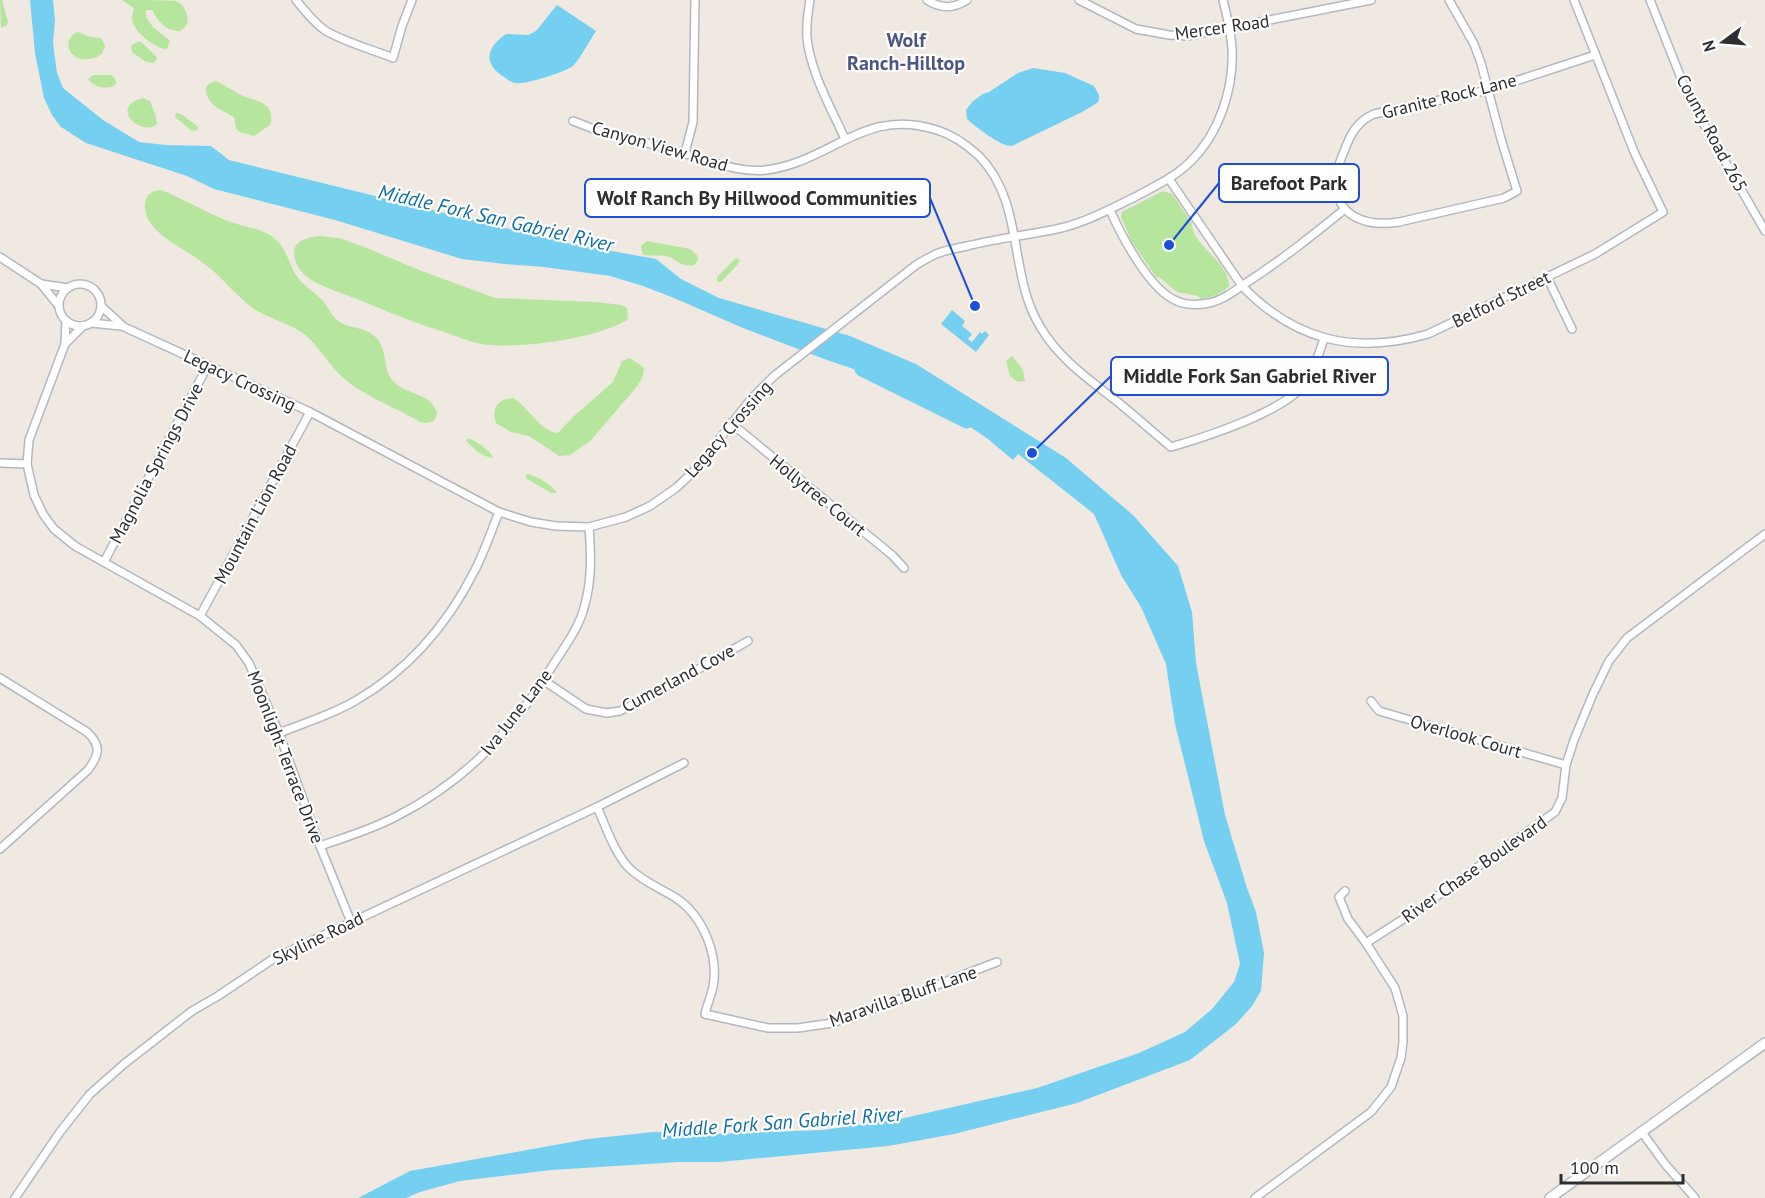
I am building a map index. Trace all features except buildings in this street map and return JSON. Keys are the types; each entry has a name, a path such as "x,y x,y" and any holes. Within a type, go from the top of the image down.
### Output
{"main road":[{"path":"1550,1198 1765,1042"}],"street":[{"path":"296,0 324,30 393,58 412,0"},
{"path":"685,153 693,122 695,0"},
{"path":"810,0 807,36 809,52 814,69 845,139"},
{"path":"927,0 944,8 959,5 967,0"},
{"name":"Mercer Road","path":"1079,0 1136,29 1188,36 1371,0"},
{"name":"Legacy Crossing","path":"83,326 91,323 124,327 310,412 499,512 531,522 556,526 589,527 626,517 650,507 676,488 695,470 752,399 788,364 916,265 938,253 990,240 1063,227 1110,210 1168,179 1191,161 1206,142 1220,117 1229,88 1232,64 1230,28 1223,0"},
{"path":"1110,210 1128,246 1154,284 1176,301 1192,304 1210,303 1242,286 1283,258 1345,209 1364,222 1383,224 1504,198 1517,191 1474,44 1449,0"},
{"name":"Belford Street","path":"1168,179 1242,286 1253,298 1299,329 1324,339 1382,344 1428,334 1595,254 1663,212 1635,154 1574,0"},
{"name":"County Road 265","path":"1650,0 1685,88 1765,231"},
{"name":"Granite Rock Lane","path":"1345,209 1337,192 1338,165 1355,127 1374,114 1488,90 1595,55"},
{"name":"Canyon View Road","path":"573,121 594,129 737,168 763,170 808,159 845,139 874,127 900,124 937,130 959,140 990,167 1002,188 1007,202 1024,287 1041,329 1066,361 1171,447 1238,423 1285,402 1308,381 1324,339"},
{"path":"0,257 41,284 59,306"},
{"path":"1547,277 1572,329"},
{"path":"41,284 68,288"},
{"name":"Legacy Crossing","path":"68,288 79,284 92,288 97,293 101,306 124,327"},
{"path":"68,288 61,295 59,306 61,316 72,325 83,326"},
{"path":"91,323 97,319 101,306"},
{"name":"Moonlight Terrace Drive","path":"66,321 65,344 29,440 27,464 34,495 43,514 54,529 75,546 200,616 236,645 249,663 279,733 320,846 351,922"},
{"name":"Moonlight Terrace Drive","path":"65,344 83,326"},
{"name":"Magnolia Springs Drive","path":"104,562 208,365"},
{"name":"Mountain Lion Road","path":"200,616 310,412"},
{"name":"Hollytree Court","path":"731,423 892,555 904,568"},
{"path":"0,463 27,464"},
{"path":"279,733 355,701 408,663 431,639 454,607 474,571 499,512"},
{"name":"Iva June Lane","path":"320,846 365,831 397,817 463,774 503,735 543,680 580,621 591,562 589,527"},
{"name":"River Chase Boulevard","path":"1366,943 1416,911 1555,812 1562,798 1566,765 1579,727 1602,672 1614,653 1627,638 1765,534"},
{"name":"Cumerland Cove","path":"543,680 586,709 607,713 620,711 748,641"},
{"path":"0,678 87,732 92,737 98,751 97,757 88,770 0,849"},
{"name":"Overlook Court","path":"1371,701 1379,711 1566,765"},
{"name":"Skyline Road","path":"15,1198 90,1094 124,1064 192,1011 273,959 597,807 684,763"},
{"name":"Maravilla Bluff Lane","path":"597,807 619,855 628,867 639,877 678,899 693,914 707,935 714,966 713,985 705,1014 768,1028 798,1028 832,1023 997,962"},
{"path":"1255,1198 1371,1112 1384,1098 1396,1075 1401,1058 1403,1016 1395,988 1348,919 1339,897 1345,891"},
{"path":"1641,1131 1665,1164 1695,1198"}],"green space":[{"path":"0,0 2,0 8,22 1,28"},
{"path":"122,0 176,1 185,9 187,23 180,31 166,28 152,10 146,10 150,24 170,41 167,49 163,49 147,40 138,31 132,21 134,8"},
{"path":"78,32 102,40 105,47 102,54 92,59 83,59 71,53 69,41"},
{"path":"141,42 156,56 154,63 146,62 132,52 131,46"},
{"path":"93,75 112,75 116,84 105,88 97,86 88,79"},
{"path":"215,81 268,107 271,117 270,125 254,136 236,129 234,117 215,106 208,98 206,87"},
{"path":"143,98 150,101 156,117 157,124 153,127 138,125 129,117 127,111 129,106 134,101"},
{"path":"176,113 196,125 197,130 192,131 175,117"},
{"path":"161,190 219,217 259,230 275,239 282,247 298,278 322,300 335,318 345,325 369,332 379,341 389,376 404,389 430,402 437,414 434,421 420,422 358,389 340,375 304,334 254,309 207,266 164,237 150,222 145,209 145,202 149,195"},
{"path":"1163,191 1172,194 1192,223 1197,238 1228,277 1229,286 1220,293 1201,299 1198,296 1177,292 1156,277 1132,242 1121,217 1122,212"},
{"path":"320,236 339,238 495,298 621,305 627,308 628,319 600,332 542,343 506,346 474,342 404,318 311,280 297,265 295,248 300,241"},
{"path":"647,241 690,249 697,255 698,260 694,265 689,266 669,257 644,255 641,246"},
{"path":"736,258 740,260 738,264 721,282 717,282 717,277"},
{"path":"1012,356 1023,370 1025,381 1018,382 1010,376 1006,361"},
{"path":"630,358 643,367 642,379 591,440 570,455 559,456 529,436 511,432 496,423 494,413 497,405 503,400 513,398 545,428 558,433 613,382 622,361"},
{"path":"468,438 483,446 493,458 475,449 466,441"},
{"path":"526,474 543,481 557,493 551,493 529,480"}],"water":[{"path":"30,0 53,0 55,20 53,43 57,73 63,88 103,120 139,142 211,146 229,160 567,243 656,259 681,279 719,298 850,336 916,364 1066,458 1134,516 1178,566 1192,612 1196,663 1225,815 1256,912 1264,953 1261,991 1252,1006 1236,1024 1190,1060 1077,1103 954,1134 888,1146 719,1162 679,1162 551,1170 460,1181 406,1198 358,1198 410,1171 588,1139 653,1132 713,1134 823,1130 900,1119 1037,1088 1139,1053 1185,1032 1212,1009 1234,982 1240,964 1227,903 1204,841 1175,724 1166,664 1141,607 1121,575 1094,514 1018,454 1013,460 988,439 941,407 895,383 743,328 643,286 610,276 462,259 335,220 214,189 187,176 86,143 61,127 44,98 35,53"},
{"path":"557,5 596,31 573,66 545,78 521,83 511,82 497,72 490,61 491,50 495,44 506,34 528,35 536,31"},
{"path":"1033,68 1065,73 1094,86 1099,100 1084,111 1012,146 995,140 967,119 966,110 973,101 1018,73"},
{"path":"952,310 965,321 962,326 972,334 968,339 972,342 980,332 982,334 985,331 989,335 976,352 941,324"}],"waterway":[{"name":"Middle Fork San Gabriel River","path":"862,369 967,421"}],"place":[{"name":"Barefoot Park","path":"1169,245"},
{"name":"Wolf Ranch By Hillwood Communities","path":"975,306"},
{"name":"Middle Fork San Gabriel River","path":"1032,453"}],"district":[{"name":"Wolf Ranch-Hilltop","path":"906,52"}]}
